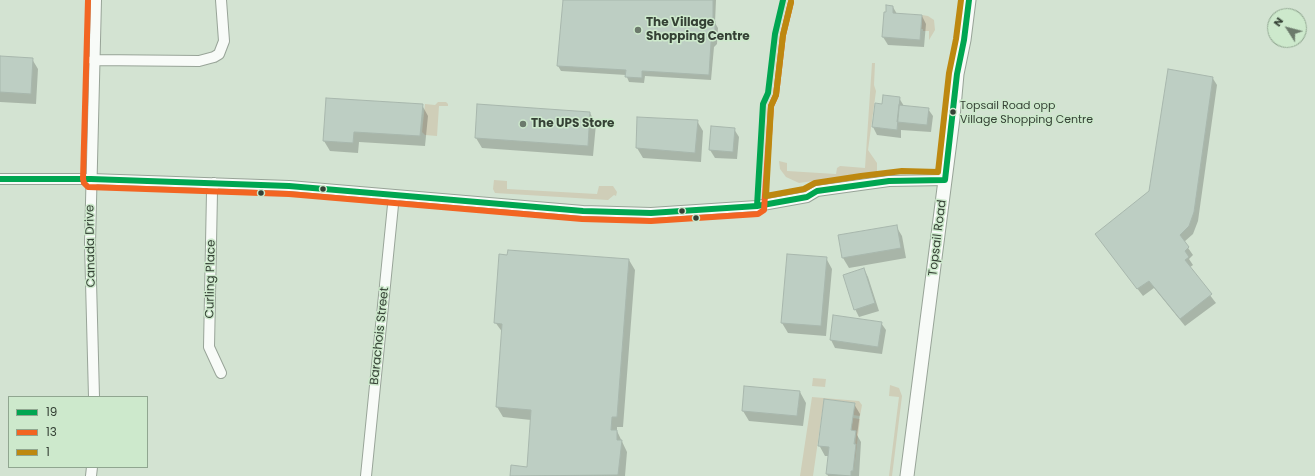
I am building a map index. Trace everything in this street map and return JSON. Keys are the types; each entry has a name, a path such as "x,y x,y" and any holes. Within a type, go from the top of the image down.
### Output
{"main road":[{"name":"Topsail Road","path":"908,476 957,74 964,40 968,0"}],"street":[{"name":"Canada Drive","path":"94,396 90,243 93,60 96,0"},
{"path":"93,60 199,61 214,57 219,54 224,41 221,0"},
{"path":"0,179 91,179 289,186 583,211 651,213 757,206 807,197 817,191 889,181 945,180"},
{"name":"Curling Place","path":"214,183 212,192 210,348 221,373"},
{"name":"Barachois Street","path":"366,476 394,196"}],"green space":[{"path":"922,15 928,16 934,20 935,30 929,40 929,31 923,31 923,29 921,29"},
{"path":"872,63 875,63 874,85 876,91 868,150 877,163 877,172 799,183 786,177 780,169 779,161 787,163 787,171 836,174 837,168 840,166 865,168"},
{"path":"438,102 446,102 448,106 439,106 437,136 425,135 422,132 425,104 435,105"},
{"path":"494,180 507,181 507,189 597,194 599,186 613,186 617,192 616,196 614,195 608,200 495,193 493,189"},
{"path":"813,378 826,379 825,387 812,386"},
{"path":"890,385 899,388 902,396 892,476 889,476 899,397 889,396"},
{"path":"812,397 859,401 862,405 860,416 853,415 855,403 824,399 813,476 800,476"},
{"path":"853,418 860,419 854,469 856,431 851,430"}],"building":[{"name":"The Village Shopping Centre","path":"563,0 713,0 715,39 711,42 709,75 642,71 642,78 625,77 626,70 557,66"},
{"path":"886,5 893,6 893,13 922,15 920,40 882,37"},
{"path":"0,56 33,58 31,94 0,92"},
{"path":"1168,69 1213,77 1194,212 1189,226 1180,235 1189,247 1185,251 1189,257 1185,260 1212,294 1180,319 1149,281 1137,289 1095,234 1149,191"},
{"path":"883,95 900,97 897,130 872,127 875,103 882,104"},
{"path":"326,98 423,104 420,136 354,132 353,143 323,141"},
{"path":"477,104 590,112 588,146 475,138"},
{"path":"899,105 929,108 927,125 897,122"},
{"path":"637,117 698,120 695,153 636,148"},
{"path":"711,126 735,128 733,152 709,150"},
{"path":"897,225 901,248 842,258 838,235"},
{"path":"508,250 629,259 617,417 612,417 611,430 617,430 617,440 622,440 618,475 510,476 511,465 527,467 531,410 496,407 502,324 494,323 499,254 507,255"},
{"path":"787,254 827,257 821,326 781,323"},
{"path":"864,268 875,303 854,310 843,275"},
{"path":"833,315 882,322 878,347 830,340"},
{"path":"744,386 800,391 797,416 742,411"},
{"path":"824,399 855,403 851,430 856,431 854,444 856,444 853,471 851,471 851,476 826,474 829,447 818,446"}],"transit line":[{"name":"13","path":"88,0 83,179 84,183 88,187 289,194 582,219 651,221 758,214 764,210 771,106 776,95 783,35 791,2"},
{"name":"19","path":"757,206 763,104 768,93 775,34 783,0"},
{"name":"1","path":"791,2 783,35 776,95 771,106 766,196 804,189 815,183 861,176 902,171 938,172 949,73 956,39 961,0"},
{"name":"19","path":"0,179 91,179 289,186 583,211 651,213 757,206 807,197 817,191 889,181 945,180 957,74 964,40 969,0"}],"place":[{"name":"The Village Shopping Centre","path":"638,30"},
{"name":"Topsail Road opp Village Shopping Centre","path":"953,112"},
{"name":"The UPS Store","path":"523,124"}]}
